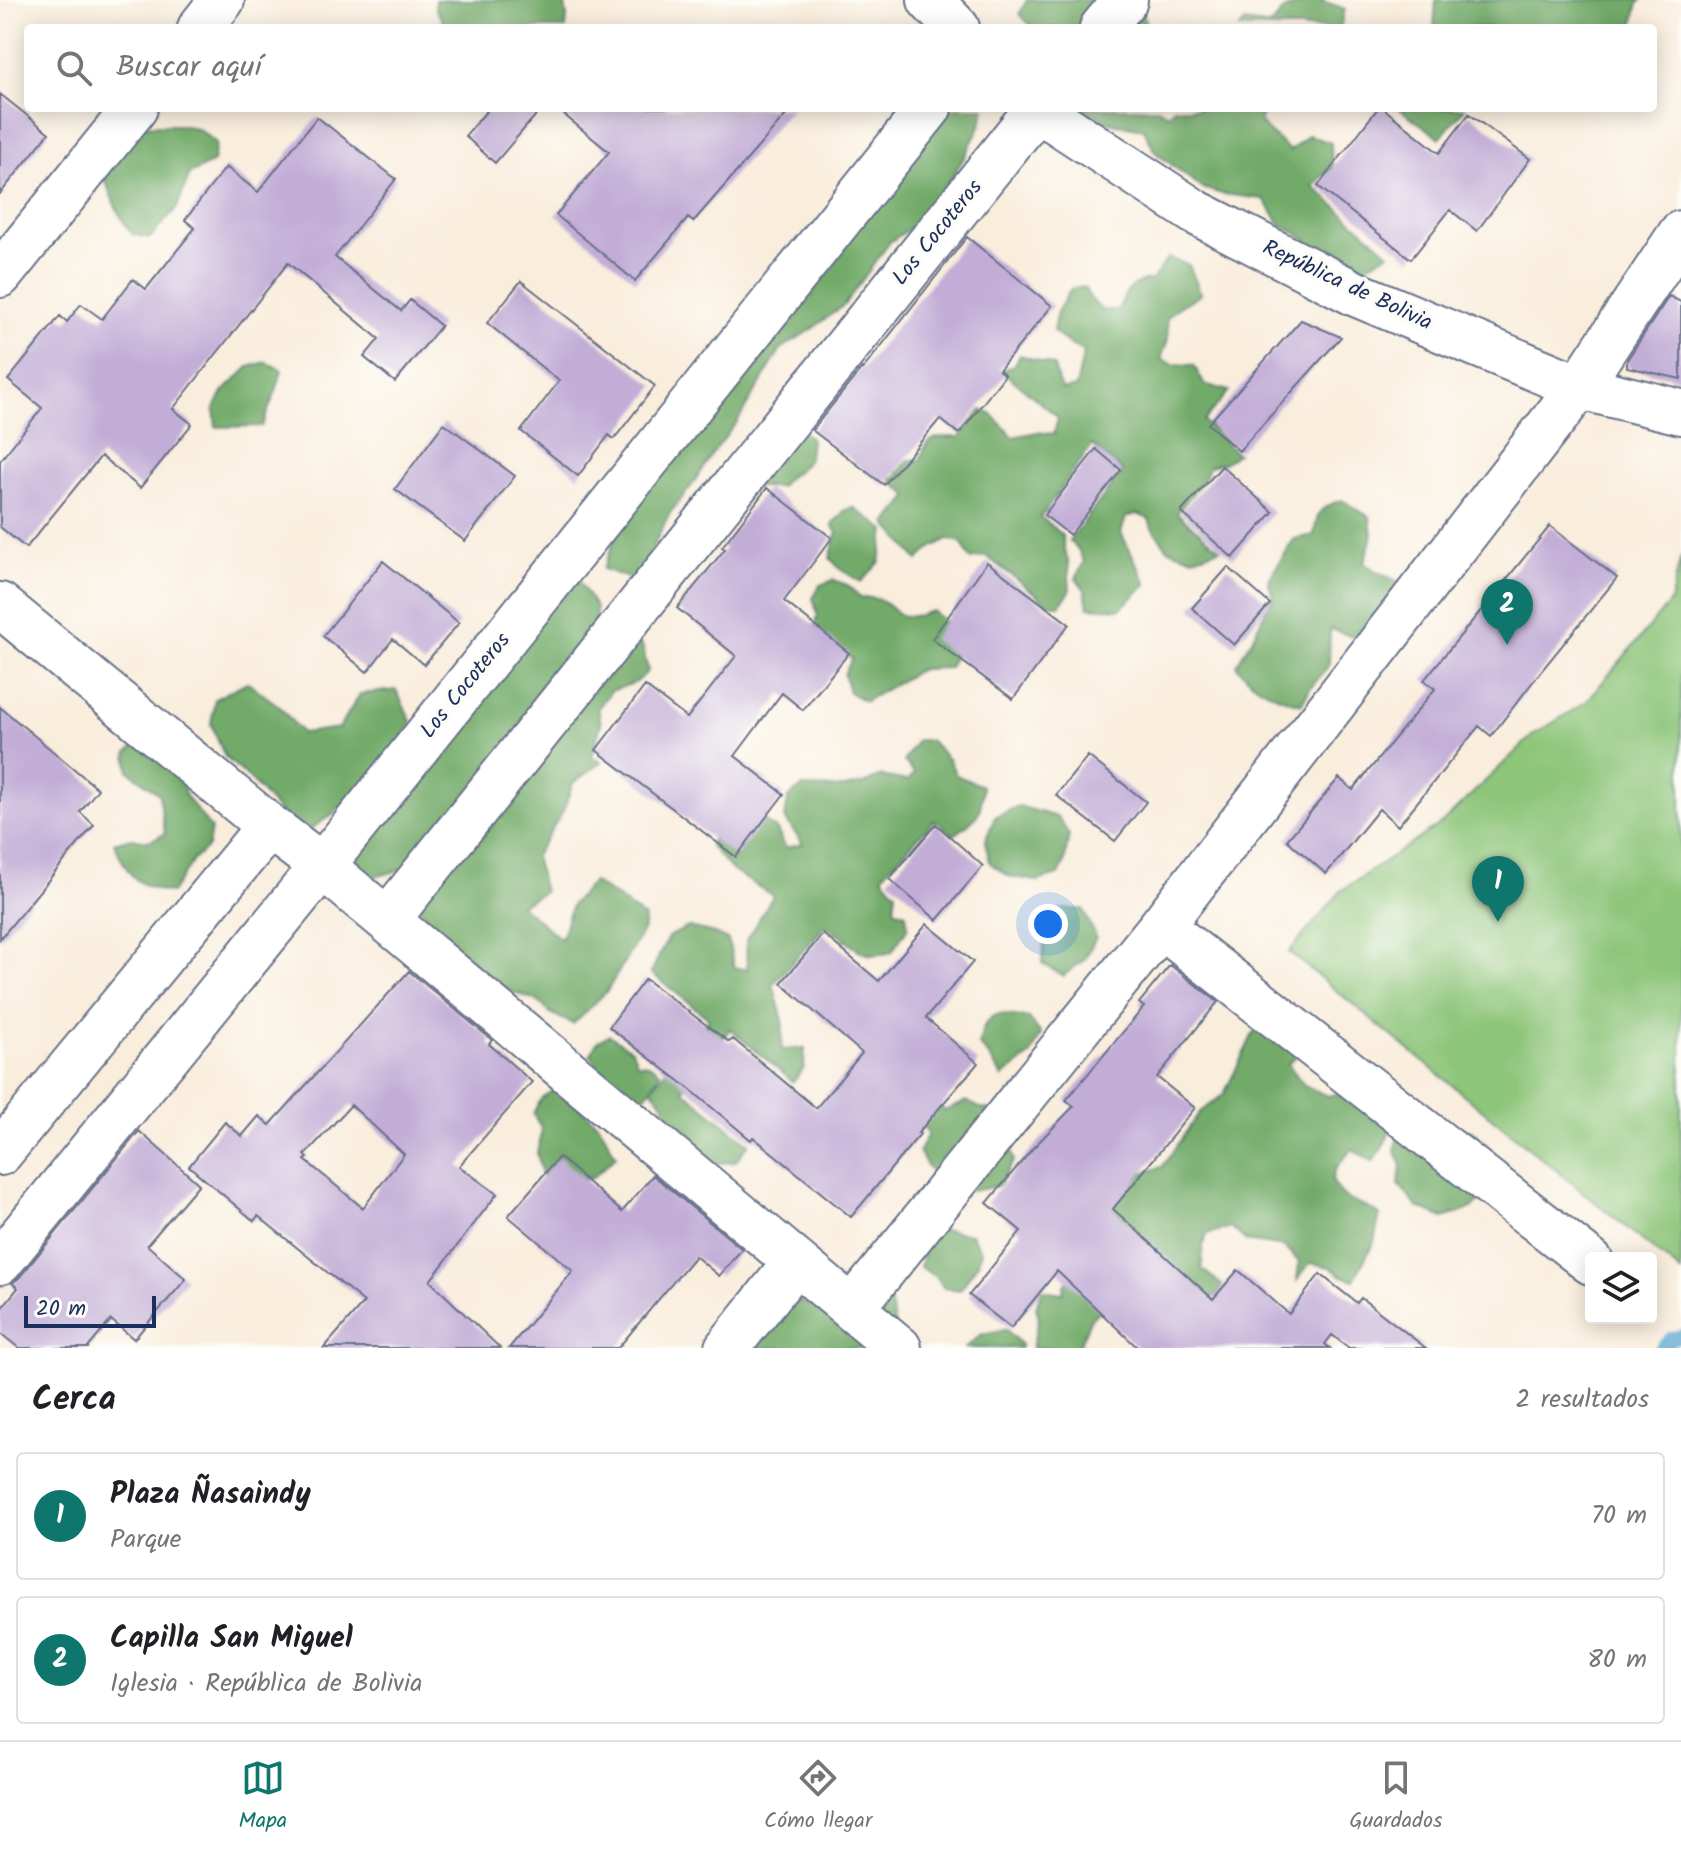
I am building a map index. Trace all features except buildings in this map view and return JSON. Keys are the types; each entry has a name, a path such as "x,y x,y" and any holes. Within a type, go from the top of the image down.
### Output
{"street":[{"path":"203,24 222,0"},
{"path":"930,0 953,24"},
{"path":"1105,24 1125,0"},
{"path":"0,275 132,112"},
{"name":"Los Cocoteros","path":"0,1262 322,866 926,112"},
{"name":"Los Cocoteros","path":"387,920 1034,112"},
{"name":"República de Bolivia","path":"1043,112 1195,212 1356,294 1579,387 1681,412"},
{"path":"852,1309 1161,926 1579,387 1681,233"},
{"path":"0,605 322,866 899,1348"},
{"path":"0,1153 269,826"},
{"path":"1161,926 1585,1257"},
{"path":"727,1348 796,1262"}],"green space":[{"path":"435,0 564,0 566,24 445,24 435,8"},
{"path":"1027,0 1138,0 1138,7 1146,20 1144,24 1030,24 1019,14"},
{"path":"1320,0 1345,9 1341,24 1272,24 1285,9"},
{"path":"1436,0 1641,0 1634,24 1434,24"},
{"path":"943,112 984,112 965,156 922,220 890,242 844,305 781,349 737,422 670,513 653,547 641,583 603,569 616,536 635,503"},
{"path":"1164,112 1168,115 1171,112 1264,112 1259,122 1290,151 1308,135 1331,143 1332,167 1313,186 1389,253 1361,269 1339,273 1306,239 1280,224 1264,199 1222,194 1202,188 1155,152 1144,129 1120,125 1088,113"},
{"path":"1404,112 1462,112 1440,138"},
{"path":"127,125 183,125 200,130 216,143 213,162 190,174 177,208 150,238 132,234 126,226 99,163"},
{"path":"1168,258 1189,265 1201,294 1167,318 1168,339 1161,359 1173,364 1194,365 1204,384 1229,391 1204,421 1237,454 1224,463 1209,466 1206,476 1177,513 1220,549 1194,558 1168,549 1149,519 1137,514 1126,517 1121,533 1147,584 1120,609 1088,607 1085,590 1076,578 1084,562 1078,549 1069,541 1123,471 1092,445 1041,517 1062,535 1068,559 1070,592 1059,605 1050,605 986,556 970,559 961,542 948,539 918,560 886,524 909,496 891,481 909,460 920,460 926,446 934,439 960,437 982,410 993,415 1013,437 1037,432 1054,434 1058,417 1002,371 1015,364 1020,355 1054,366 1063,390 1076,387 1084,351 1070,345 1053,331 1057,312 1071,289 1084,287 1101,310 1118,310 1130,289 1152,280"},
{"path":"266,362 282,370 262,426 216,427 214,409 224,391 249,367"},
{"path":"794,424 811,439 809,457 780,487 753,487"},
{"path":"1342,500 1370,517 1372,536 1364,563 1403,584 1367,633 1351,636 1330,629 1329,666 1310,688 1302,704 1266,690 1250,680 1236,665 1273,596 1268,581 1294,539 1314,535 1320,511"},
{"path":"853,507 885,530 880,562 861,582 840,569 830,558 837,533 832,525 845,510"},
{"path":"1681,556 1681,1272 1289,952 1341,891 1443,822 1532,736 1586,702 1670,602"},
{"path":"564,572 579,581 596,608 596,631 642,645 648,671 637,682 611,691 598,708 601,724 592,757 602,762 573,783 563,811 535,856 544,892 520,905 561,939 572,904 593,882 645,918 644,929 607,991 573,1024 550,1013 538,1001 441,954 417,899 408,868 367,879 353,851"},
{"path":"833,580 848,585 861,598 878,600 906,616 932,611 954,629 959,646 949,668 921,669 865,701 849,692 844,674 852,659 814,631 818,615 813,598 820,585"},
{"path":"247,682 279,706 302,733 339,728 360,694 396,690 412,723 370,788 305,833 278,811 251,780 225,757 211,724 215,699"},
{"path":"917,740 930,740 949,760 956,775 982,786 977,815 954,835 934,820 882,876 896,892 894,909 906,913 908,927 892,952 862,952 825,926 773,984 783,1020 782,1050 805,1048 804,1068 793,1082 730,1029 683,1090 749,1144 735,1162 714,1163 691,1158 670,1138 666,1111 651,1088 645,1096 634,1095 607,1078 590,1056 597,1042 609,1035 632,1050 637,1063 649,1064 660,1072 652,1087 709,1019 651,973 668,937 688,927 707,931 728,940 734,967 747,970 746,940 773,896 733,871 710,846 717,823 759,818 777,830 786,848 803,844 785,819 788,798 802,787 844,788 881,776 908,781 914,773 904,761"},
{"path":"139,741 180,776 186,796 211,829 208,847 194,859 171,893 149,887 134,878 114,843 131,838 149,841 165,834 159,794 129,771 127,754"},
{"path":"1018,806 1058,817 1069,835 1059,875 1037,881 1008,876 990,863 985,841 995,817"},
{"path":"1061,909 1083,909 1096,937 1085,959 1063,976 1042,963 1047,930 1054,925"},
{"path":"1267,1005 1307,1045 1288,1064 1304,1085 1328,1096 1350,1090 1392,1128 1373,1162 1352,1149 1336,1168 1332,1180 1342,1195 1380,1215 1374,1242 1354,1280 1330,1267 1310,1263 1297,1280 1299,1262 1285,1247 1246,1241 1231,1227 1207,1234 1202,1269 1222,1285 1216,1296 1192,1299 1110,1213 1129,1182 1142,1173 1162,1167 1199,1113 1224,1094"},
{"path":"999,1014 1029,1018 1041,1034 1030,1056 1002,1077 979,1045 986,1022"},
{"path":"557,1087 600,1126 616,1156 592,1178 558,1181 542,1176 537,1153 542,1129 533,1114 541,1099"},
{"path":"934,1101 945,1111 966,1101 994,1111 1004,1128 1014,1160 999,1185 972,1191 961,1190 951,1188 934,1175 919,1151 928,1134 920,1120"},
{"path":"1400,1128 1473,1131 1487,1146 1495,1167 1488,1189 1479,1203 1443,1218 1417,1207 1399,1185 1401,1163 1395,1150"},
{"path":"940,1229 971,1234 981,1251 978,1263 960,1290 944,1288 935,1276 920,1267 925,1243"},
{"path":"1080,1266 1109,1300 1090,1320 1078,1348 1032,1348 1039,1318 1036,1307 1042,1290 1063,1293 1064,1286"},
{"path":"888,1292 896,1331 913,1348 759,1348 770,1320 799,1301 829,1311"},
{"path":"1006,1329 1021,1348 965,1348 982,1334"}],"waterway":[{"path":"1662,1348 1672,1338 1681,1336"}],"place":[{"name":"Capilla San Miguel","path":"1507,645"},
{"name":"Plaza Ñasaindy","path":"1498,922"}]}
